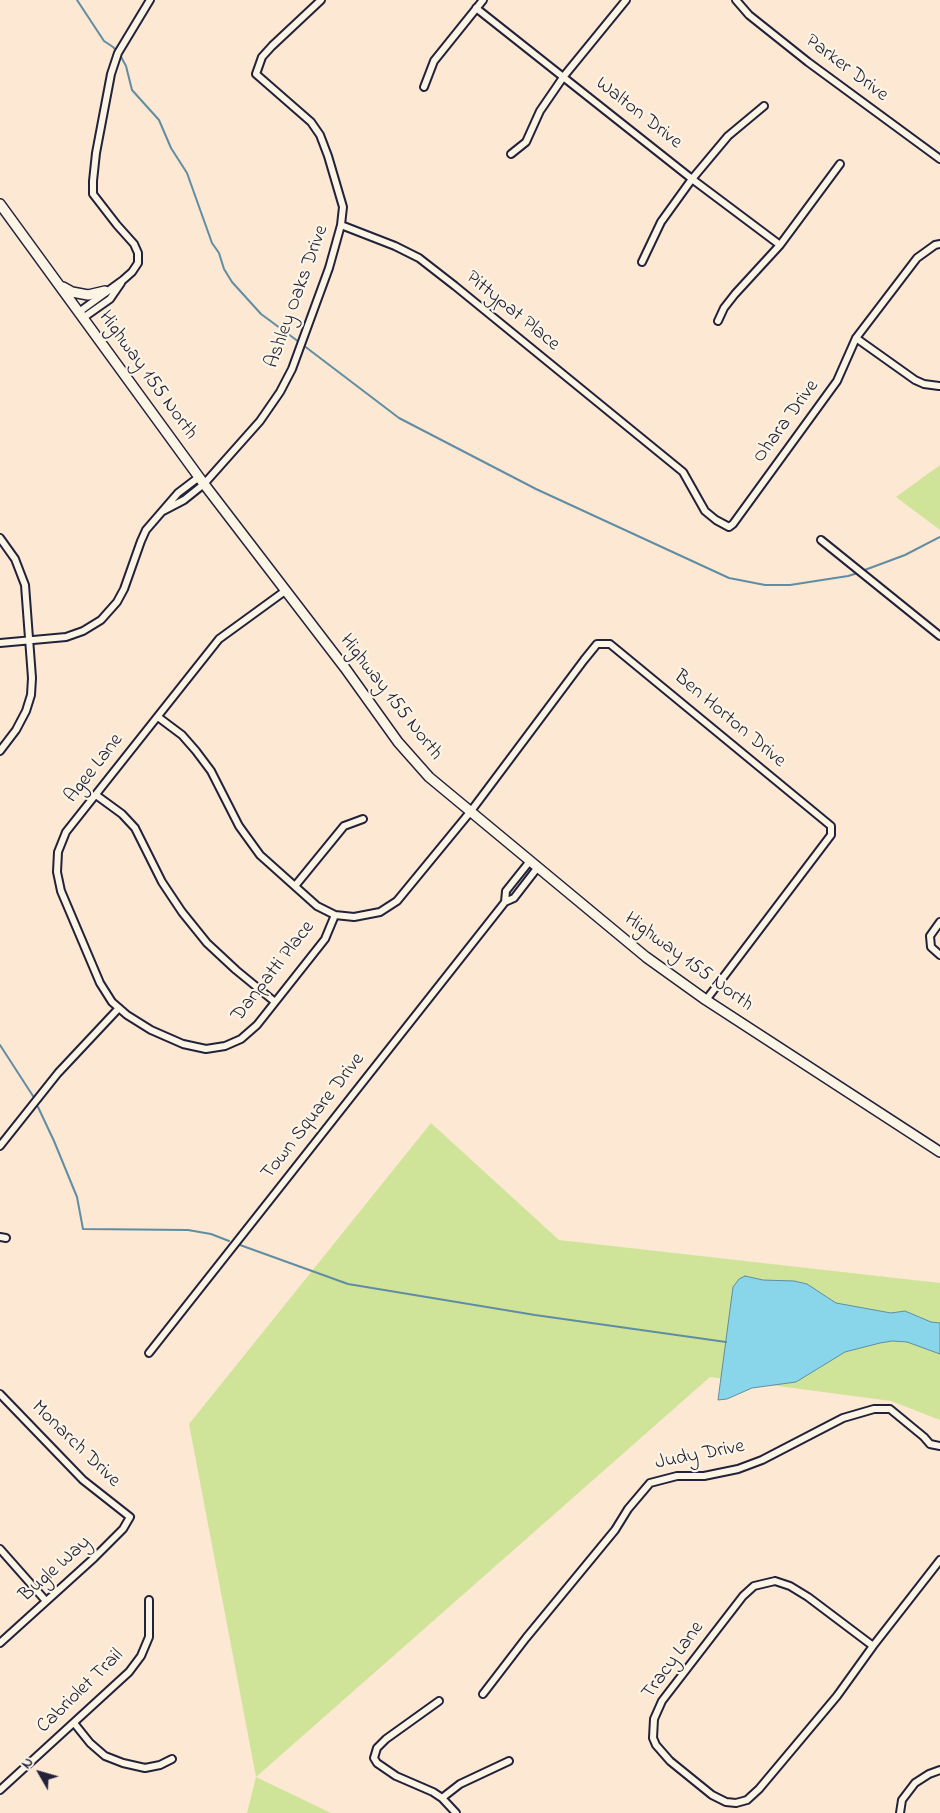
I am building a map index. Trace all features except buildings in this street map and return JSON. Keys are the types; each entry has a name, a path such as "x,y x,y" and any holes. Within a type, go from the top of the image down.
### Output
{"main road":[{"name":"Highway 155 North","path":"0,204 202,481 408,754 441,788 646,957 706,1000 940,1152"},
{"path":"59,285 79,294 88,295 106,291"}],"street":[{"path":"81,315 106,291 132,272 138,263 138,253 134,244 93,194 93,181 96,152 111,74 118,53 150,0"},
{"name":"Ashley Oaks Drive","path":"30,641 72,636 90,628 107,614 117,602 124,589 144,535 163,511 184,500 260,421 280,392 292,369 341,225 343,207 320,135 306,117 256,74 262,57 321,0"},
{"path":"424,88 434,61 483,0"},
{"path":"510,154 526,142 540,111 564,76 626,0"},
{"name":"Parker Drive","path":"736,0 749,15 808,62 940,159"},
{"name":"Walton Drive","path":"476,8 780,245"},
{"path":"642,262 661,222 692,178 728,136 764,106"},
{"path":"718,321 724,308 780,245 840,164"},
{"name":"Pittypat Place","path":"341,225 395,246 419,258 649,444"},
{"name":"Ohara Drive","path":"649,444 683,472 704,511 729,527 837,381 856,338 918,258 935,245 940,244"},
{"path":"81,315 110,299 123,280"},
{"path":"856,338 915,380 924,384 939,386"},
{"path":"0,538 15,559 23,579 26,593 32,678 28,703 20,724 0,751"},
{"path":"821,540 940,636"},
{"name":"Agee Lane","path":"119,1008 112,1002 100,983 61,891 57,872 58,852 66,832 219,639 285,591"},
{"path":"0,643 30,641"},
{"name":"Ben Horton Drive","path":"471,811 489,784 597,644 610,644 623,653 831,826 831,836 706,1000"},
{"path":"158,717 182,735 211,771 239,826 260,855 317,906 334,915"},
{"path":"96,795 122,814 135,828 162,882 182,912 207,943 275,1002"},
{"name":"Danpatti Place","path":"119,1008 152,1030 183,1044 206,1049 225,1046 242,1039 257,1025 325,939 334,915 354,917 380,912 397,901 471,811"},
{"path":"295,886 344,826 363,819"},
{"name":"Town Square Drive","path":"505,902 506,891 530,861"},
{"name":"Town Square Drive","path":"149,1353 505,902 514,898 538,867"},
{"path":"940,922 930,936 931,947 940,955"},
{"path":"0,1146 58,1073 119,1008"},
{"name":"Monarch Drive","path":"0,1394 83,1480 130,1516"},
{"name":"Judy Drive","path":"482,1694 526,1638 579,1576 615,1530 628,1509 650,1483 677,1476 704,1476 738,1468 762,1460 843,1418 874,1409 890,1409 930,1444 940,1446"},
{"name":"Bugle Way","path":"0,1643 94,1558 123,1529 130,1516"},
{"path":"0,1549 46,1601"},
{"name":"Tracy Lane","path":"873,1646 790,1586 775,1581 754,1586 743,1596 662,1701 654,1719 653,1738 656,1745 670,1761 712,1795 726,1802 736,1803 747,1800 759,1790 837,1696 940,1560"},
{"name":"Cabriolet Trail","path":"0,1790 129,1672 141,1656 149,1637 149,1600"},
{"path":"439,1701 386,1739 376,1750 374,1758 396,1776 422,1786 442,1798 456,1813"},
{"path":"74,1724 90,1743 106,1756 123,1764 145,1768 160,1765 172,1759"},
{"path":"442,1798 460,1784 509,1760"},
{"path":"900,1813 902,1800 916,1783 929,1774 940,1770"}],"green space":[{"path":"940,465 940,530 896,497"},
{"path":"431,1123 559,1240 940,1283 940,1420 891,1401 710,1377 256,1777 189,1424"},
{"path":"256,1777 331,1813 247,1813"}],"water":[{"path":"745,1276 763,1280 794,1281 807,1284 836,1303 891,1313 905,1311 931,1322 940,1323 940,1354 907,1342 892,1341 880,1343 845,1352 796,1382 752,1388 727,1399 718,1400 733,1287 739,1279"}],"waterway":[{"path":"77,0 104,41 117,51"},
{"path":"120,55 126,66 132,90 159,120 171,148 187,173 212,243 219,253 224,269 232,282 261,314 299,342"},
{"path":"303,345 399,418 536,489 729,578 765,585 790,585 858,573"},
{"path":"862,571 905,555 940,537"},
{"path":"0,1045 33,1096"},
{"path":"38,1107 77,1197 83,1229 188,1230 211,1234 229,1241"},
{"path":"240,1245 348,1284 535,1315 726,1342"}]}
